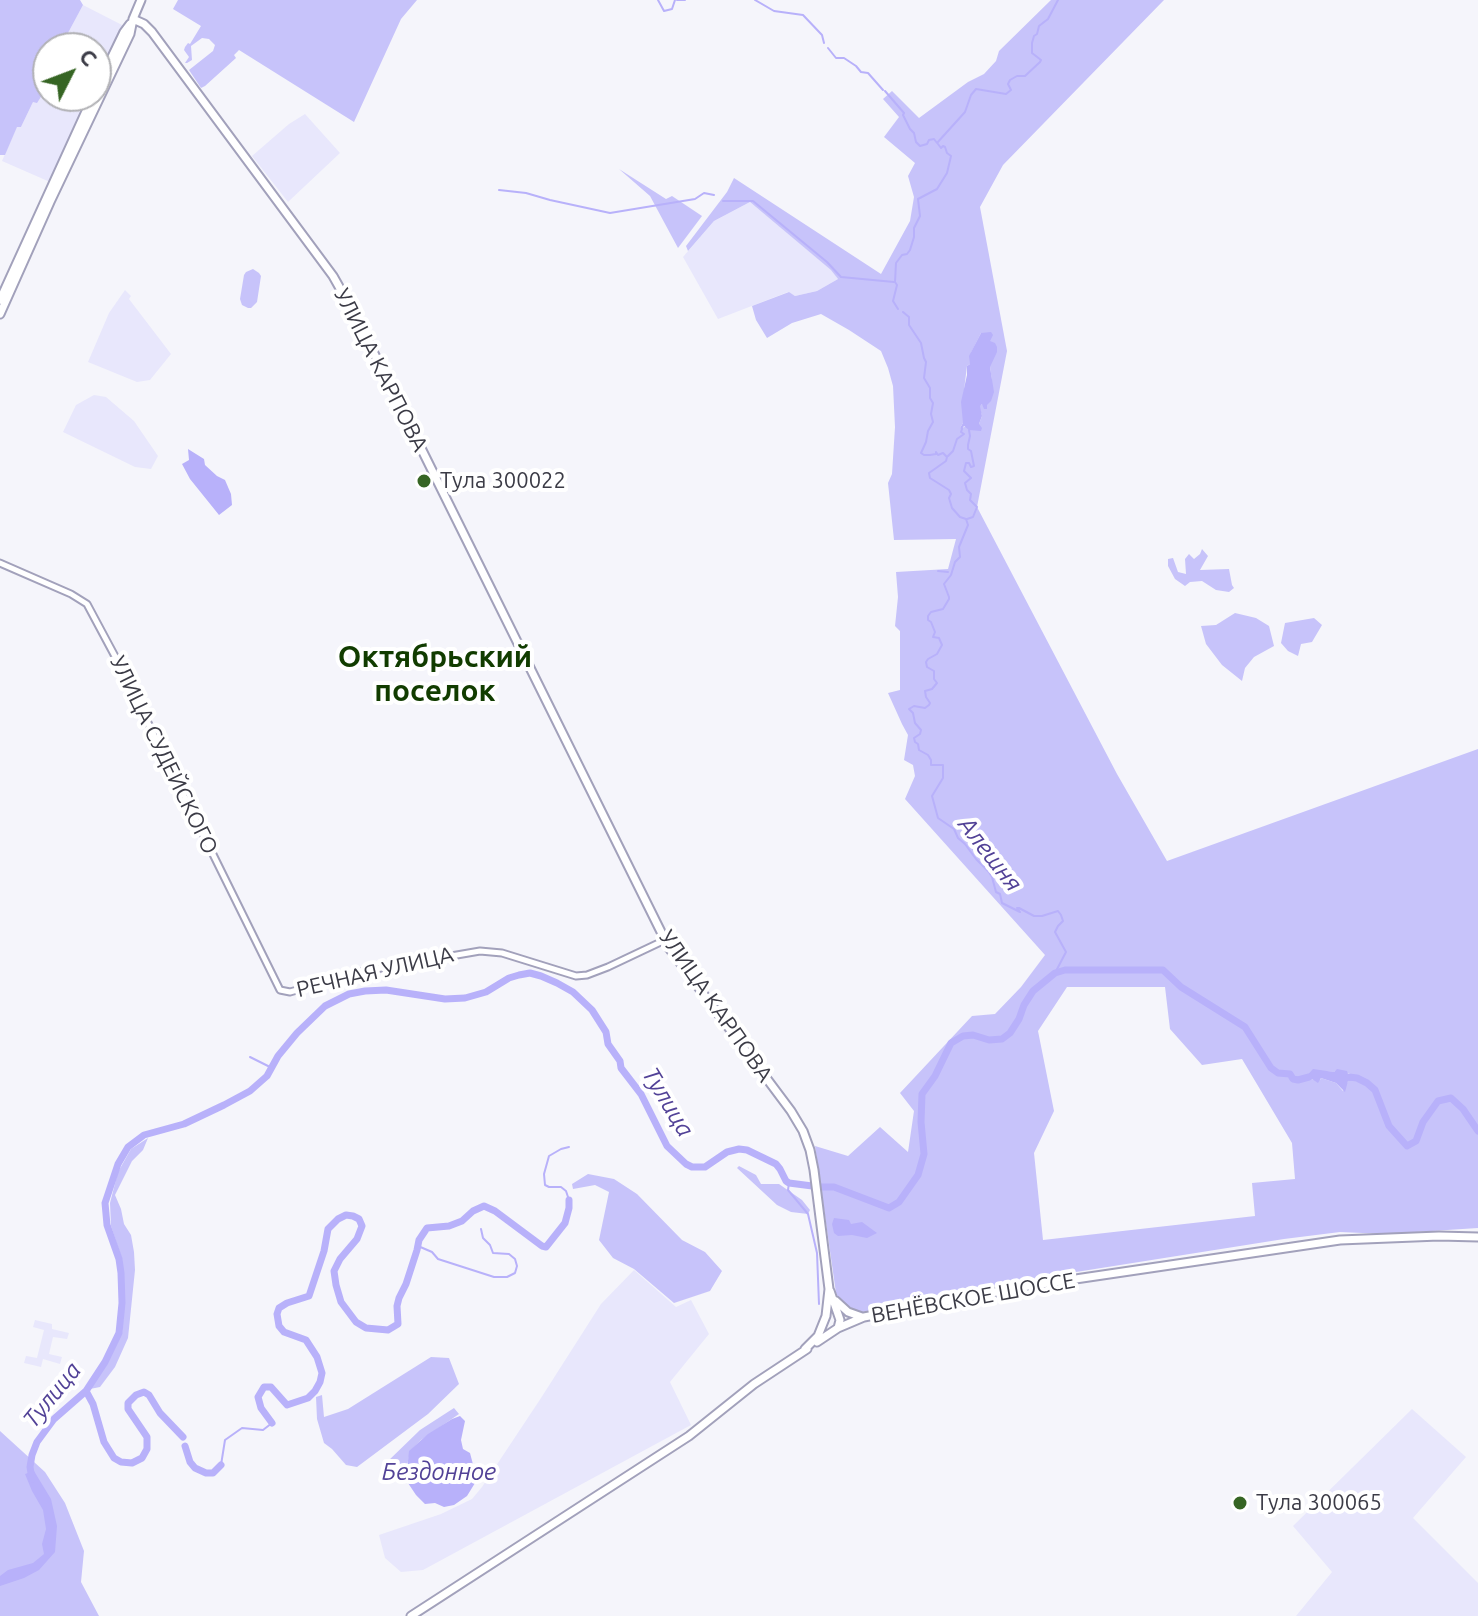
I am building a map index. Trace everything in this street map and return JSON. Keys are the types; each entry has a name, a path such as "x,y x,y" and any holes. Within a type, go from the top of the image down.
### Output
{"main road":[{"path":"0,314 130,34 141,0"},
{"path":"112,57 133,19"},
{"name":"УЛИЦА КАРПОВА","path":"133,19 152,32 317,253 343,293 665,940 798,1122 807,1140 814,1170 831,1293"},
{"path":"0,300 86,112"},
{"name":"ВЕНЁВСКОЕ ШОССЕ","path":"411,1616 689,1436 805,1349 838,1328 864,1317 1028,1286 1340,1240 1478,1237"},
{"path":"805,1349 818,1336 831,1293"},
{"path":"831,1293 848,1312 864,1317"},
{"path":"826,1316 838,1328 840,1320 831,1293"}],"street":[{"name":"УЛИЦА СУДЕЙСКОГО","path":"0,563 87,604 277,986 284,992"},
{"name":"РЕЧНАЯ УЛИЦА","path":"284,992 357,972 480,951 515,956 576,976 587,975 665,940"}],"shaded area":[{"path":"0,0 80,0 83,5 69,32 32,32 32,104 21,127 17,127 5,155 0,155"},
{"path":"178,0 417,0 401,19 354,122 239,50 234,55 236,58 201,88 189,70 213,51 215,45 209,39 202,38 191,46 192,60 185,63 189,57 185,47 201,26 173,9"},
{"path":"1051,0 1164,0 1003,165 980,207 1007,351 977,507 1117,774 1167,861 1478,749 1478,1228 1385,1234 1340,1232 1284,1239 1013,1282 890,1306 867,1314 848,1309 836,1293 815,1146 848,1156 880,1127 908,1152 914,1111 900,1093 972,1016 995,1014 1045,955 905,799 915,776 913,765 904,760 908,735 888,693 900,690 900,631 895,626 898,597 896,572 948,569 956,539 894,540 888,483 892,474 895,427 893,386 881,351 821,314 792,323 767,338 752,306 789,292 795,296 817,291 838,279 750,202 714,221 688,251 686,246 734,178 881,274 910,221 914,197 908,176 915,163 884,137 899,117 883,99 892,91 919,118 984,74 996,61 999,51","holes":["981,333 990,342 992,381 986,405 979,406 982,416 979,424 960,428 963,423 967,366","1067,987 1165,987 1170,1029 1202,1065 1242,1059 1292,1143 1295,1179 1252,1183 1255,1216 1043,1240 1034,1153 1054,1111 1038,1031","1337,1070 1354,1075 1343,1091 1336,1083 1321,1078 1310,1079 1309,1075 1317,1071"]},
{"path":"83,5 124,26 112,51 112,32 69,32"},
{"path":"32,104 32,112 83,112 50,182 2,161 17,126 21,127"},
{"path":"305,114 340,153 288,202 252,156"},
{"path":"619,169 666,199 672,196 702,216 678,248 650,196"},
{"path":"750,202 832,270 838,279 817,291 795,296 788,292 718,319 683,257 714,221"},
{"path":"253,269 261,276 257,302 248,308 242,305 240,299 244,275"},
{"path":"125,290 171,354 150,380 137,382 88,362 109,313"},
{"path":"94,395 106,397 134,421 158,456 151,469 135,467 63,432 76,405"},
{"path":"1202,549 1208,556 1200,570 1229,569 1234,588 1229,592 1216,590 1202,581 1190,582 1185,586 1175,579 1168,559 1173,558 1178,572 1186,574 1185,559 1189,554 1194,559"},
{"path":"1235,613 1256,618 1269,626 1274,646 1254,657 1245,668 1242,681 1222,665 1206,644 1201,626 1216,625"},
{"path":"1314,618 1322,625 1312,642 1301,644 1298,656 1288,651 1281,643 1285,623"},
{"path":"148,1138 115,1195 124,1224 131,1235 134,1252 128,1338 115,1367 100,1387 90,1389 122,1333 125,1298 122,1259 111,1226 110,1203 118,1172 131,1149"},
{"path":"739,1166 756,1175 761,1184 779,1184 802,1200 810,1210 808,1214 791,1212 777,1205 737,1168"},
{"path":"588,1174 614,1179 637,1194 682,1240 705,1252 722,1271 710,1291 674,1303 634,1269 613,1258 599,1240 609,1192 595,1185 573,1189 572,1184"},
{"path":"634,1270 676,1307 691,1300 709,1334 670,1382 691,1425 423,1570 401,1572 385,1558 379,1535 441,1514 472,1499 601,1304"},
{"path":"35,1320 69,1333 67,1339 53,1337 49,1354 62,1357 60,1364 43,1359 41,1367 24,1363 26,1356 37,1358 44,1330 33,1327"},
{"path":"431,1357 449,1358 459,1384 428,1414 357,1467 346,1465 324,1443 317,1419 316,1397 322,1395 324,1417 348,1409"},
{"path":"454,1408 459,1414 421,1440 410,1451 407,1466 395,1473 386,1463 420,1430"},
{"path":"1412,1409 1466,1457 1413,1518 1478,1583 1478,1616 1296,1616 1332,1572 1293,1526"},
{"path":"0,1431 45,1472 65,1503 84,1551 81,1582 99,1616 0,1616"}],"water":[{"path":"991,332 990,341 997,347 990,367 994,392 987,409 982,404 980,406 981,431 969,430 964,426 962,429 961,402 969,356 981,333"},
{"path":"188,449 204,459 205,465 225,480 232,505 219,515 182,464 189,460"},
{"path":"1313,1069 1347,1071 1357,1078 1348,1081 1345,1092 1336,1083 1321,1078 1318,1083 1312,1079 1303,1080"},
{"path":"834,1218 849,1220 851,1224 862,1222 877,1233 867,1238 838,1236 832,1224"},
{"name":"Бездонное","path":"460,1416 465,1421 461,1440 463,1449 470,1453 475,1483 467,1496 454,1505 425,1504 406,1480 409,1451 428,1434"},
{"path":"34,1471 51,1499 57,1526 55,1552 39,1570 0,1586 0,1576 8,1570 33,1563 44,1554 42,1544 46,1529 43,1510 25,1474"}],"waterway":[{"path":"658,0 664,11 672,9 675,0"},
{"path":"677,0 685,0"},
{"path":"755,0 774,11 803,15 822,35 824,43"},
{"path":"885,91 904,113 916,142 920,146 934,139 937,143 965,112 976,89 1006,94 1011,90 1010,80 1025,76 1040,62 1032,53 1034,36 1058,0"},
{"path":"828,48 836,58 844,58 861,72 868,73 883,90"},
{"name":"Алешня","path":"898,309 893,301 897,285 896,263 910,250 920,216 918,199 937,189 947,173 951,156 945,147 941,148 938,144"},
{"path":"499,190 526,193 610,213 695,199 704,193 714,195"},
{"path":"723,201 753,201 841,277 894,282"},
{"name":"Алешня","path":"903,312 909,317 909,325 921,343 926,362 924,378 933,403 933,422 921,453 943,453 947,457 929,473 930,478 949,490 952,508 966,519 968,525 959,547 960,557 944,584 949,599 943,609 928,616 935,632 933,637 939,638 942,645 937,654 926,662 927,667 934,671 937,683 925,691 929,705 909,709 921,730 914,738 919,750 928,755 931,765 943,765 943,778 932,796 938,818 954,829 958,838 989,872 1002,903 1034,916 1058,911 1061,915 1063,921 1055,932 1066,952 1055,973"},
{"path":"948,456 957,439 964,434 962,429"},
{"path":"967,519 973,517 977,507 970,500 971,494 965,483 971,478 964,471 966,463 974,466 968,449 969,430"},
{"path":"938,571 948,572"},
{"name":"Тулица","path":"32,1479 30,1467 37,1442 54,1419 86,1391 119,1333 121,1273 107,1225 105,1203 118,1164 128,1147 144,1135 184,1124 250,1091 267,1076 278,1056 297,1033 325,1006 349,994 386,990 445,999 465,998 486,992 519,975 530,973 541,976 573,992 592,1010 606,1032 608,1044 620,1061 621,1068 641,1094 667,1146 686,1164 705,1167 727,1152 747,1150 776,1164 789,1183 834,1187 889,1208 899,1202 918,1175 924,1154 922,1094 935,1076 951,1043 963,1036 973,1035 989,1040 1002,1039 1010,1033 1033,991 1055,973 1065,970 1163,970 1181,987 1245,1027 1271,1068 1278,1073 1290,1074 1293,1079 1309,1077"},
{"path":"250,1057 272,1068"},
{"name":"Тулица","path":"1349,1077 1357,1078 1375,1090 1389,1126 1407,1146 1416,1141 1423,1122 1438,1101 1451,1098 1478,1131"},
{"path":"569,1147 549,1156 544,1174 545,1185 561,1187 569,1200"},
{"path":"789,1183 788,1190 808,1214 817,1253 819,1304"},
{"path":"272,1423 261,1408 258,1397 264,1387 271,1387 287,1405 308,1398 320,1382 322,1373 317,1357 306,1340 284,1332 279,1326 277,1314 279,1308 287,1303 309,1296 328,1229 338,1219 353,1216 359,1219 362,1226 357,1239 334,1271 341,1302 356,1322 366,1328 388,1330 398,1324 399,1298 419,1240 427,1228 462,1221 484,1206 546,1247 565,1223 569,1200"},
{"path":"418,1246 432,1252 438,1259 494,1277 507,1277 515,1273 515,1259 509,1254 493,1253 481,1229"},
{"path":"86,1391 104,1442 114,1458 121,1462 132,1463 142,1458 147,1449 147,1437 128,1409 128,1403 136,1395 144,1392 149,1395 160,1413 183,1437"},
{"path":"221,1465 225,1440 242,1428 263,1430 272,1423"},
{"path":"185,1446 195,1468 213,1473 221,1465"}],"place":[{"name":"Тула 300022","path":"424,481"},
{"name":"Тула 300065","path":"1240,1503"}],"district":[{"name":"Октябрьский поселок","path":"435,674"}]}
